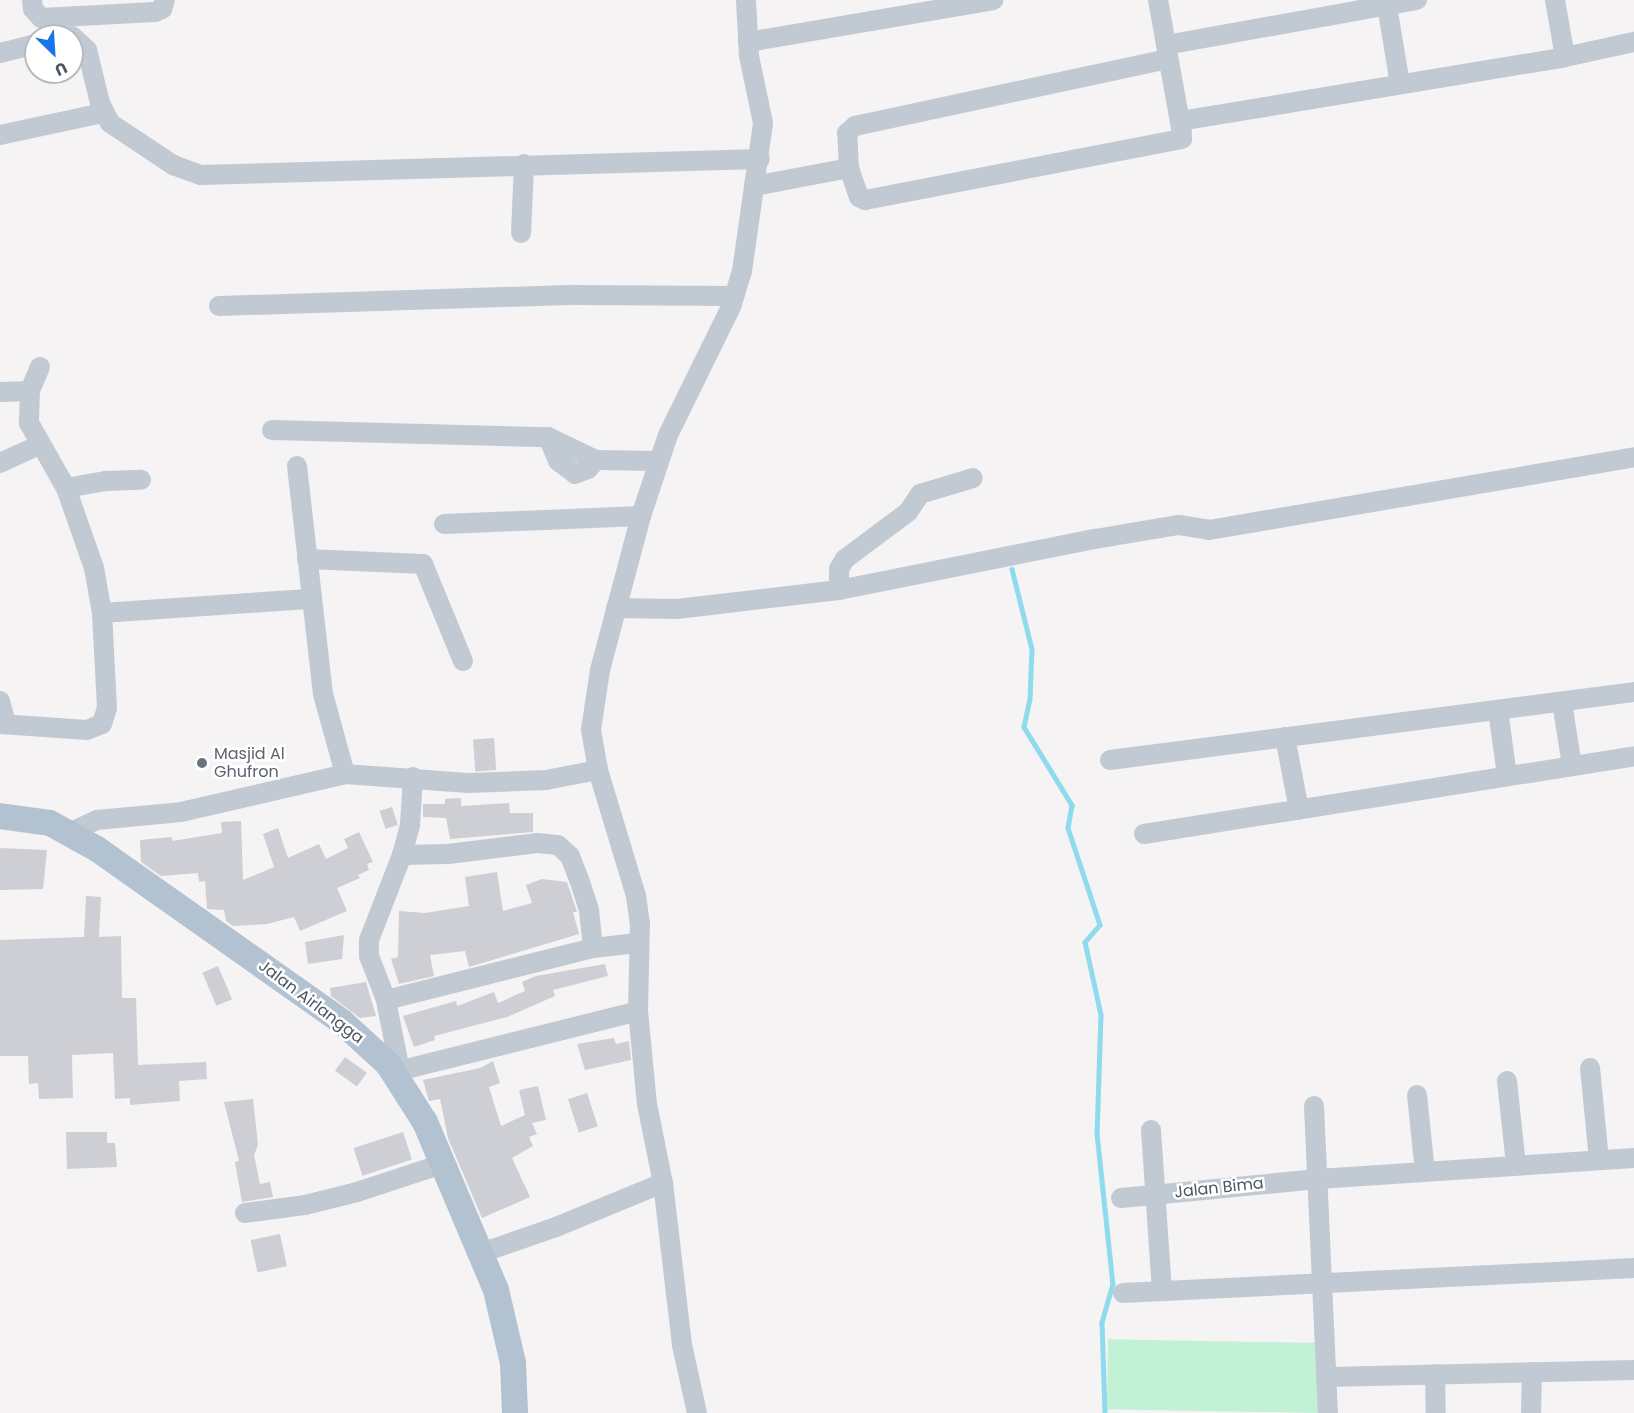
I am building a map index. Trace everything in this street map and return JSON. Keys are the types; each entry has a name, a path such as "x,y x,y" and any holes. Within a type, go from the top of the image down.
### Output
{"main road":[{"name":"Jalan Airlangga","path":"0,816 29,818 71,832 203,920 342,1022 402,1075 496,1290 513,1363 515,1413"}],"street":[{"path":"32,0 33,9 41,18 155,12 162,9 165,0"},
{"path":"697,1413 682,1345 663,1183 647,1104 638,1011 640,923 636,896 598,770 591,730 600,670 658,461 734,296 742,271 760,159 763,123 748,42 747,0"},
{"path":"748,42 993,0"},
{"path":"1158,0 1183,137"},
{"path":"1417,0 1386,3 1167,52 855,126 847,133 849,168 859,197 865,200 1183,137 1400,84 1565,57 1634,42"},
{"path":"1555,0 1565,57"},
{"path":"1386,3 1400,84"},
{"path":"0,52 24,47"},
{"path":"84,47 87,50 103,113 110,123 173,165 200,175 760,159"},
{"path":"0,135 103,113"},
{"path":"521,233 524,164"},
{"path":"754,186 849,168"},
{"path":"219,306 576,295 734,296"},
{"path":"0,701 3,724 87,730 102,724 107,708 102,613 94,568 66,488 39,445 27,416 30,391 40,367"},
{"path":"0,392 30,391"},
{"path":"272,430 548,437 554,453 569,472 581,474 596,460 658,461"},
{"path":"0,462 39,445"},
{"path":"616,608 677,609 839,590 1105,537 1179,525 1209,530 1634,458"},
{"path":"297,466 309,599 323,694 345,774"},
{"path":"839,590 839,569 845,559 908,513 920,494 973,478"},
{"path":"66,488 141,480"},
{"path":"444,524 641,516"},
{"path":"307,559 423,564 463,661"},
{"path":"102,613 309,599"},
{"path":"1110,760 1634,692"},
{"path":"1562,702 1572,766"},
{"path":"1498,710 1507,776"},
{"path":"1285,737 1299,810"},
{"path":"1144,834 1634,756"},
{"path":"71,832 97,820 181,812 345,774 413,777 468,783 520,782 598,770"},
{"path":"413,777 410,825 402,855 369,940 369,956 386,1000 402,1075 638,1011"},
{"path":"402,855 448,854 538,843 558,845 570,856 579,879 589,910 593,948"},
{"path":"386,1000 593,948 638,943"},
{"path":"1590,1068 1599,1160"},
{"path":"1507,1082 1516,1166"},
{"path":"1417,1095 1425,1172"},
{"path":"1314,1106 1324,1284 1328,1413"},
{"path":"1151,1130 1158,1195 1162,1291"},
{"name":"Jalan Bima","path":"1121,1198 1318,1179 1634,1158"},
{"path":"245,1213 347,1195 442,1164"},
{"path":"481,1253 556,1227 663,1183"},
{"path":"1123,1293 1634,1268"},
{"path":"1328,1377 1634,1370"},
{"path":"1531,1413 1532,1372"},
{"path":"1435,1374 1436,1413"}],"green space":[{"path":"1108,1339 1322,1343 1321,1413 1107,1409"}],"building":[{"path":"494,738 496,770 475,771 473,739"},
{"path":"461,798 461,806 509,803 510,813 533,813 533,832 450,839 446,818 423,817 423,804 445,804 445,799"},
{"path":"392,807 398,825 386,829 380,811"},
{"path":"241,821 243,880 274,867 263,834 278,828 288,858 319,844 326,859 348,848 344,839 359,832 373,862 367,864 369,870 358,875 360,878 337,888 347,911 300,931 294,917 267,924 233,926 226,921 224,910 207,909 205,881 199,882 198,873 161,876 141,862 140,840 172,837 172,841 222,833 221,822"},
{"path":"0,848 47,850 43,889 0,890"},
{"path":"497,872 503,911 532,903 526,885 542,879 567,882 577,912 573,912 579,934 469,967 465,951 430,955 434,976 399,984 391,959 398,957 399,911 425,913 469,906 465,877"},
{"path":"86,896 101,897 99,937 121,936 122,998 136,998 138,1065 206,1062 207,1079 179,1081 180,1101 130,1105 130,1098 115,1099 113,1053 72,1055 73,1098 39,1099 38,1083 29,1084 28,1056 0,1056 0,940 84,937"},
{"path":"344,935 342,959 308,964 305,942"},
{"path":"605,964 608,976 553,990 555,996 507,1017 434,1036 435,1040 414,1047 403,1016 456,1001 457,1006 494,992 498,1003 525,991 522,982 536,976"},
{"path":"218,966 232,999 216,1006 202,973"},
{"path":"366,982 376,1016 360,1018 331,996 330,988"},
{"path":"614,1038 616,1044 629,1041 631,1060 585,1070 577,1044"},
{"path":"345,1057 367,1073 357,1087 335,1071"},
{"path":"493,1061 500,1083 489,1087 501,1126 525,1115 519,1090 538,1086 546,1120 532,1123 537,1134 529,1137 533,1146 512,1158 530,1197 482,1218 448,1138 440,1099 429,1101 423,1080 480,1068"},
{"path":"587,1093 598,1126 579,1132 568,1099"},
{"path":"253,1099 258,1145 254,1155 260,1184 270,1182 273,1197 242,1202 235,1162 239,1161 224,1102"},
{"path":"66,1132 107,1132 107,1143 115,1143 117,1167 67,1169"},
{"path":"403,1132 412,1160 363,1176 354,1148"},
{"path":"280,1234 287,1266 258,1273 251,1240"}],"waterway":[{"path":"1012,569 1032,649 1030,699 1024,727 1072,805 1068,828 1100,925 1085,942 1101,1015 1097,1133 1113,1284 1102,1322 1105,1413"}],"place":[{"name":"Masjid Al Ghufron","path":"202,763"}]}
